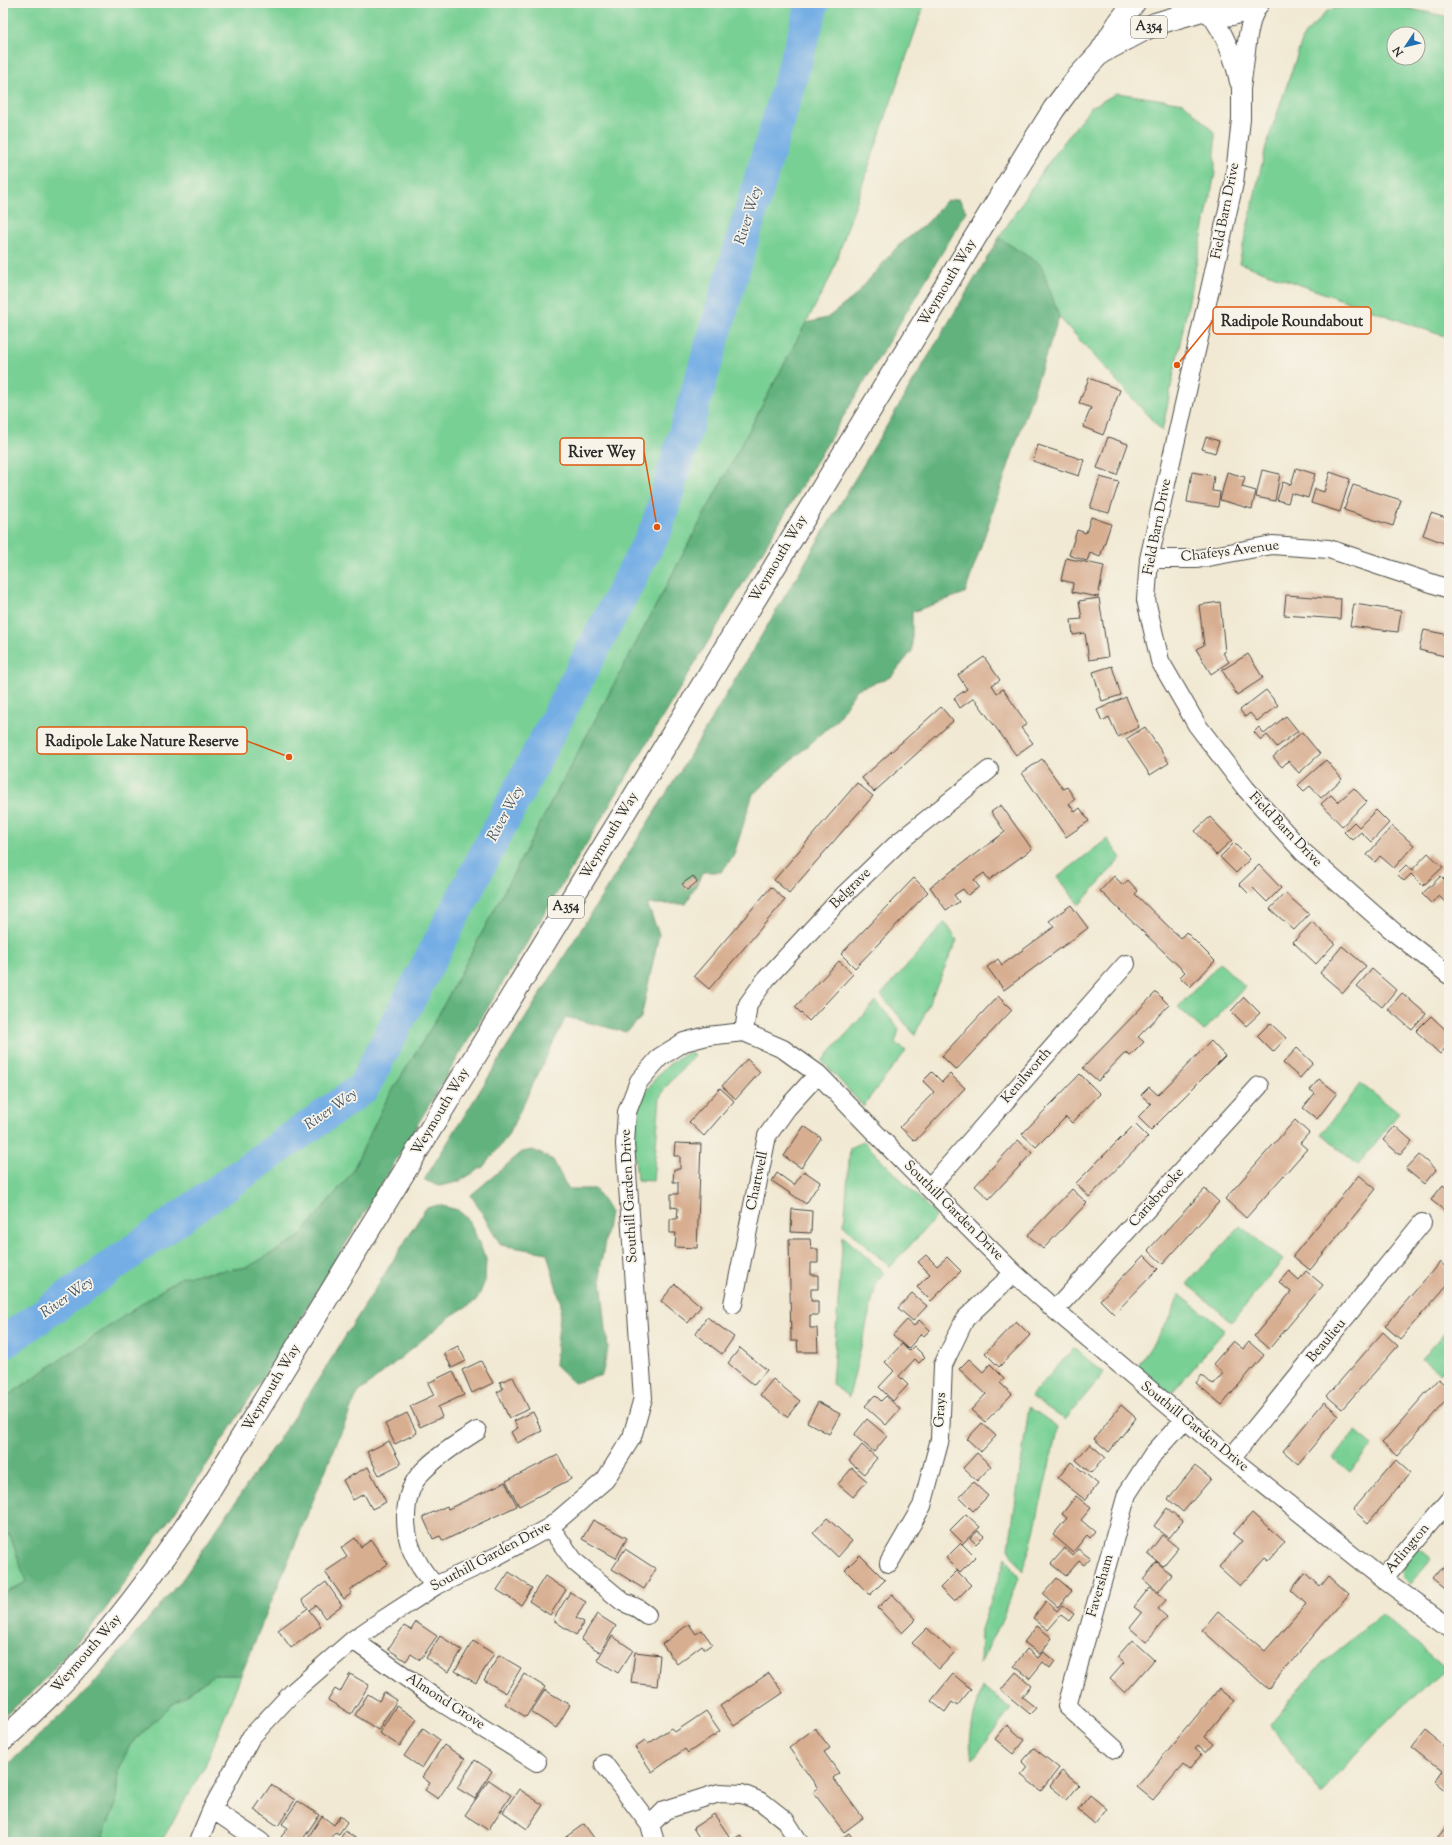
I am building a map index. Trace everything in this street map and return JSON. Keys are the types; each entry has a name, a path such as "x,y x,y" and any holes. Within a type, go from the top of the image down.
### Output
{"highway":[{"name":"Weymouth Way","path":"3,1740 57,1688 110,1629 141,1590 199,1507 1029,149 1054,109 1078,77 1100,53 1118,24 1134,3"},
{"name":"A354","path":"1201,9 1222,15 1234,14 1259,3"},
{"name":"Weymouth Way","path":"1100,53 1155,24 1201,9"}],"street":[{"name":"Field Barn Drive","path":"1259,3 1252,18 1248,35 1241,89 1241,119 1234,183 1149,559 1146,600 1160,661 1196,725 1246,789 1303,852 1394,932 1449,975"},
{"name":"Field Barn Drive","path":"1201,9 1225,36 1236,68 1241,89"},
{"name":"Chafeys Avenue","path":"1149,559 1197,558 1272,545 1329,549 1449,589"},
{"name":"Belgrave","path":"744,1032 748,1004 766,979 843,896 900,841 989,770"},
{"name":"Kenilworth","path":"929,1188 1126,964"},
{"name":"Southill Garden Drive","path":"198,1842 212,1809 251,1738 293,1692 354,1640 435,1586 482,1564 550,1527 605,1480 632,1437 643,1398 625,1144 627,1112 639,1081 660,1057 684,1042 707,1036 744,1032 783,1049 818,1074 1014,1273 1055,1310 1231,1458 1383,1579 1449,1627"},
{"name":"Chartwell","path":"733,1304 767,1136 787,1108 818,1074"},
{"name":"Carisbrooke","path":"1055,1310 1259,1086"},
{"name":"Beaulieu","path":"1231,1458 1422,1223"},
{"name":"Grays","path":"889,1563 922,1506 940,1439 943,1365 965,1319 1014,1273"},
{"name":"Faversham","path":"1115,1749 1067,1706 1127,1494 1153,1454 1184,1420"},
{"path":"435,1586 418,1563 408,1534 406,1510 410,1495 414,1484 422,1472 448,1450 477,1431"},
{"name":"Arlington","path":"1383,1579 1449,1500"},
{"path":"550,1527 575,1562 623,1602 637,1608 647,1616"},
{"name":"Almond Grove","path":"354,1640 441,1702 537,1762"},
{"path":"604,1764 650,1825 655,1842"},
{"path":"650,1825 665,1810 719,1793 742,1794 762,1802 785,1820 799,1842"},
{"path":"212,1809 261,1842"}],"green space":[{"path":"3,3 925,3 831,276 433,1025 386,1101 351,1174 298,1238 248,1267 181,1277 3,1399"},
{"path":"1361,3 1382,3 1449,17 1449,338 1239,263 1266,146 1304,35 1328,10"},
{"path":"1117,93 1184,103 1215,133 1215,173 1162,431 1059,317 1041,265 999,238 1046,166 1090,108"},
{"path":"959,199 966,211 955,231 295,1328 189,1492 104,1611 37,1688 3,1717 3,1594 26,1582 10,1535 3,1533 3,1399 181,1277 248,1267 298,1238 351,1174 386,1101 433,1025 806,323 827,318 854,297 897,247 928,222 946,201"},
{"path":"999,238 1041,265 1059,317 965,593 912,612 912,651 891,677 857,689 836,721 753,794 733,857 721,872 703,872 686,904 647,904 659,934 641,1018 626,1032 566,1017 507,1137 483,1167 458,1182 439,1186 424,1180 684,765"},
{"path":"1107,839 1121,858 1079,905 1058,877"},
{"path":"945,922 957,940 915,1035 881,995"},
{"path":"1220,963 1245,987 1204,1031 1178,1007"},
{"path":"876,1001 899,1029 895,1043 906,1051 863,1106 822,1061"},
{"path":"690,1052 694,1056 665,1088 660,1097 653,1181 637,1180 634,1131 639,1107 645,1095 660,1073 679,1057"},
{"path":"1361,1084 1399,1113 1358,1165 1321,1134"},
{"path":"863,1141 937,1216 890,1267 844,1226 850,1148"},
{"path":"533,1150 553,1160 568,1189 595,1189 610,1212 600,1270 608,1348 602,1375 574,1383 555,1365 561,1304 547,1253 501,1245 471,1195 522,1152"},
{"path":"438,1205 458,1210 469,1220 486,1259 485,1281 477,1300 451,1316 357,1394 241,1675 214,1675 169,1707 130,1745 118,1770 116,1804 100,1842 3,1842 3,1769 90,1688 184,1577 306,1399 426,1208"},
{"path":"1240,1226 1283,1260 1232,1322 1187,1284"},
{"path":"843,1236 884,1273 877,1281 849,1397 832,1384"},
{"path":"1179,1294 1225,1330 1169,1396 1136,1369 1172,1315"},
{"path":"1449,1328 1449,1363 1440,1374 1422,1359"},
{"path":"1074,1348 1104,1373 1065,1420 1031,1396"},
{"path":"1029,1407 1058,1427 1030,1549 1022,1571 1009,1548"},
{"path":"1356,1431 1373,1445 1350,1472 1333,1458"},
{"path":"3,1533 10,1535 26,1582 3,1594"},
{"path":"1416,1547 1431,1559 1409,1585 1402,1578 1401,1571"},
{"path":"1006,1557 1018,1578 1002,1620 980,1664 981,1629"},
{"path":"1382,1614 1447,1669 1429,1683 1381,1728 1351,1760 1322,1795 1270,1724 1297,1691 1324,1662"},
{"path":"214,1675 241,1675 205,1766 161,1842 100,1842 116,1804 118,1770 130,1745 169,1707"},
{"path":"982,1686 1011,1709 973,1759 970,1741 971,1732"}],"building":[{"path":"1089,378 1120,390 1103,435 1083,427 1091,408 1079,403"},
{"path":"1108,437 1128,444 1117,475 1097,468"},
{"path":"1206,437 1219,441 1215,453 1202,449"},
{"path":"1038,445 1084,460 1079,476 1033,461"},
{"path":"1296,468 1315,474 1308,498 1291,493 1288,503 1277,500 1283,482 1291,485"},
{"path":"1262,470 1280,474 1275,501 1256,497"},
{"path":"1192,472 1214,476 1212,491 1220,492 1218,507 1187,502"},
{"path":"1227,472 1245,477 1242,487 1256,491 1252,509 1220,500"},
{"path":"1330,472 1350,479 1340,512 1311,503 1315,489 1324,492"},
{"path":"1100,477 1119,482 1109,513 1090,508"},
{"path":"1353,485 1401,500 1393,526 1344,510"},
{"path":"1431,513 1449,519 1449,545 1423,535"},
{"path":"1091,517 1111,524 1100,557 1090,553 1087,561 1069,555 1077,530 1086,533"},
{"path":"1066,558 1104,566 1098,597 1072,592 1073,583 1061,580"},
{"path":"1286,595 1341,599 1340,619 1284,615"},
{"path":"1099,598 1108,657 1089,660 1085,633 1073,635 1071,620 1082,619 1079,601"},
{"path":"1220,602 1225,652 1223,653 1229,662 1211,674 1196,649 1204,645 1199,605"},
{"path":"1354,604 1401,611 1398,632 1350,626"},
{"path":"1424,630 1449,635 1449,657 1419,650"},
{"path":"1248,654 1263,678 1237,695 1222,670"},
{"path":"984,657 1000,680 992,685 997,693 1003,689 1027,724 1021,728 1033,743 1016,755 974,698 960,708 954,698 967,689 958,675"},
{"path":"1112,666 1121,695 1102,701 1093,672"},
{"path":"1266,690 1278,705 1257,721 1250,713 1245,717 1240,710"},
{"path":"1126,697 1139,727 1118,737 1109,717 1102,721 1097,710"},
{"path":"941,707 953,721 874,792 862,778"},
{"path":"1286,716 1298,731 1277,747 1267,735 1261,740 1254,732 1259,727 1264,734"},
{"path":"1145,727 1169,763 1150,775 1126,739"},
{"path":"1302,732 1320,754 1299,773 1288,761 1282,767 1273,757"},
{"path":"1042,759 1063,789 1067,787 1075,799 1069,804 1075,812 1080,808 1089,821 1066,837 1022,773"},
{"path":"1326,760 1342,779 1321,798 1310,786 1304,791 1298,785"},
{"path":"857,783 873,796 789,893 774,880"},
{"path":"1354,788 1367,802 1342,826 1321,804 1331,795 1338,802"},
{"path":"1001,805 1032,849 989,880 984,873 974,880 979,887 968,895 963,889 954,895 959,902 946,910 930,887 1005,832 991,812"},
{"path":"1376,810 1389,823 1371,842 1361,832 1352,840 1344,832 1354,822 1359,827"},
{"path":"1210,817 1232,840 1216,855 1195,831"},
{"path":"1392,826 1414,845 1394,868 1380,856 1375,862 1367,855"},
{"path":"1234,843 1250,859 1236,873 1220,857"},
{"path":"1428,853 1443,867 1423,886 1411,874 1404,881 1397,874 1406,865 1412,870"},
{"path":"1259,865 1281,888 1267,902 1253,888 1248,893 1239,884"},
{"path":"693,876 697,882 687,890 682,884"},
{"path":"1114,876 1123,885 1128,880 1138,891 1135,894 1171,929 1181,938 1186,932 1215,961 1190,987 1180,977 1185,972 1100,891"},
{"path":"1441,876 1447,882 1449,880 1449,906 1439,896 1431,903 1422,894"},
{"path":"914,878 928,892 855,968 841,954"},
{"path":"771,887 785,900 709,989 694,976"},
{"path":"1285,893 1309,914 1294,930 1270,909"},
{"path":"1071,905 1088,928 1004,990 987,967 998,959 1002,965 1054,927 1049,921"},
{"path":"1312,922 1335,943 1316,964 1293,942"},
{"path":"1342,946 1366,966 1343,993 1320,973"},
{"path":"839,961 853,974 809,1021 795,1007"},
{"path":"1372,969 1396,990 1382,1007 1357,986"},
{"path":"1156,992 1169,1005 1138,1037 1144,1042 1130,1056 1126,1052 1098,1081 1083,1068"},
{"path":"1402,993 1426,1014 1412,1030 1388,1009"},
{"path":"998,996 1012,1010 956,1070 942,1056"},
{"path":"1244,997 1260,1013 1246,1026 1231,1011"},
{"path":"1431,1016 1449,1033 1449,1044 1440,1054 1416,1031"},
{"path":"1270,1023 1286,1038 1273,1052 1257,1036"},
{"path":"1211,1041 1225,1056 1151,1130 1138,1117 1151,1104 1141,1095 1149,1087 1158,1095"},
{"path":"1297,1048 1313,1063 1300,1078 1283,1063"},
{"path":"747,1059 760,1072 736,1099 722,1086"},
{"path":"932,1072 942,1082 950,1074 965,1088 915,1141 900,1127 934,1092 923,1081"},
{"path":"1080,1074 1100,1094 1072,1123 1066,1117 1036,1147 1022,1134"},
{"path":"1319,1079 1337,1093 1317,1119 1303,1108 1315,1093 1310,1090"},
{"path":"720,1088 734,1101 704,1136 689,1122"},
{"path":"1295,1120 1309,1133 1300,1143 1307,1149 1246,1218 1225,1199"},
{"path":"1135,1124 1148,1137 1089,1197 1076,1183"},
{"path":"804,1126 821,1138 801,1168 784,1156"},
{"path":"1395,1126 1412,1141 1400,1155 1383,1140"},
{"path":"1018,1140 1032,1153 989,1199 975,1186"},
{"path":"675,1143 701,1144 697,1248 675,1247 676,1233 670,1233 670,1219 677,1219 678,1208 671,1207 671,1194 678,1194 678,1182 673,1182 674,1169 680,1169 680,1156 674,1156"},
{"path":"1419,1155 1436,1170 1424,1184 1406,1169"},
{"path":"804,1171 820,1182 806,1204 772,1181 777,1173 794,1185"},
{"path":"1359,1175 1376,1189 1310,1270 1293,1256"},
{"path":"1443,1185 1449,1190 1449,1214 1431,1200"},
{"path":"1072,1189 1087,1203 1043,1249 1028,1235"},
{"path":"1205,1189 1219,1202 1163,1264 1148,1250"},
{"path":"792,1209 812,1211 811,1233 791,1232"},
{"path":"789,1239 810,1239 811,1249 818,1249 818,1263 811,1263 811,1275 818,1275 818,1289 811,1289 811,1301 818,1301 818,1315 810,1315 810,1328 817,1328 818,1352 798,1352 797,1341 791,1341"},
{"path":"926,1255 937,1266 947,1257 961,1271 931,1301 917,1287 930,1274 918,1262"},
{"path":"1144,1255 1158,1269 1114,1314 1100,1300"},
{"path":"1440,1262 1449,1270 1449,1283 1400,1339 1385,1326"},
{"path":"1289,1271 1299,1280 1306,1271 1323,1285 1269,1349 1254,1336 1291,1292 1279,1282"},
{"path":"675,1284 701,1306 688,1323 661,1301"},
{"path":"912,1293 927,1306 913,1321 898,1308"},
{"path":"707,1317 734,1337 722,1354 695,1334"},
{"path":"907,1320 914,1326 919,1320 930,1330 924,1336 921,1334 908,1349 893,1335"},
{"path":"1016,1321 1030,1335 999,1367 985,1353"},
{"path":"1383,1332 1398,1346 1342,1409 1327,1396"},
{"path":"1233,1341 1243,1349 1249,1342 1264,1355 1222,1405 1196,1383 1202,1375 1213,1385 1223,1373 1213,1364"},
{"path":"902,1344 909,1351 914,1346 925,1357 919,1363 915,1359 899,1376 908,1385 893,1401 879,1387 894,1371 885,1362"},
{"path":"458,1346 466,1361 452,1368 444,1353"},
{"path":"740,1348 767,1370 754,1385 728,1363"},
{"path":"969,1359 983,1372 990,1364 1004,1378 1000,1383 1012,1394 985,1422 971,1410 986,1394 959,1369"},
{"path":"481,1361 493,1383 472,1393 462,1370"},
{"path":"453,1371 464,1395 438,1407 442,1417 420,1427 410,1406 434,1395 428,1383"},
{"path":"513,1377 529,1409 509,1418 497,1392 503,1389 500,1382"},
{"path":"773,1379 800,1401 787,1417 760,1395"},
{"path":"1438,1379 1449,1388 1449,1397 1397,1456 1382,1443"},
{"path":"875,1395 881,1401 886,1396 900,1409 886,1425 865,1406"},
{"path":"818,1402 840,1414 829,1434 807,1422"},
{"path":"1324,1402 1339,1415 1298,1464 1283,1451"},
{"path":"1121,1405 1136,1418 1109,1452 1094,1439"},
{"path":"533,1412 542,1431 517,1443 511,1432 518,1428 514,1421"},
{"path":"407,1413 417,1433 395,1444 385,1424"},
{"path":"867,1419 887,1436 874,1452 854,1435"},
{"path":"982,1423 996,1436 981,1452 967,1439"},
{"path":"389,1441 401,1464 379,1475 367,1452"},
{"path":"1090,1444 1105,1457 1091,1473 1076,1460"},
{"path":"862,1445 877,1458 864,1474 849,1461"},
{"path":"977,1453 991,1466 977,1481 963,1468"},
{"path":"558,1455 571,1479 519,1506 506,1481"},
{"path":"1396,1460 1410,1473 1368,1523 1353,1510"},
{"path":"1071,1462 1098,1484 1085,1500 1058,1478"},
{"path":"1195,1466 1211,1479 1183,1512 1168,1499"},
{"path":"368,1467 386,1502 372,1509 364,1494 353,1500 343,1480"},
{"path":"852,1468 867,1481 853,1497 838,1484"},
{"path":"505,1482 517,1506 443,1541 440,1536 433,1539 423,1517 447,1506 448,1509"},
{"path":"973,1482 988,1496 973,1511 959,1497"},
{"path":"1076,1496 1091,1508 1081,1520 1095,1532 1090,1538 1087,1535 1073,1552 1053,1535 1067,1518 1062,1514"},
{"path":"1167,1508 1183,1521 1169,1538 1154,1526"},
{"path":"1252,1513 1285,1542 1269,1561 1265,1558 1240,1586 1219,1567 1242,1541 1233,1534"},
{"path":"966,1514 980,1527 963,1543 950,1530"},
{"path":"827,1518 852,1541 838,1557 813,1533"},
{"path":"593,1520 627,1538 616,1558 582,1539"},
{"path":"978,1531 984,1536 976,1544 970,1538"},
{"path":"1162,1535 1178,1548 1163,1566 1148,1554"},
{"path":"355,1538 361,1547 371,1540 388,1564 350,1590 352,1593 344,1599 325,1572 347,1557 341,1548"},
{"path":"961,1543 975,1557 960,1572 946,1558"},
{"path":"1065,1548 1073,1555 1078,1549 1090,1558 1084,1565 1079,1561 1066,1576 1051,1564"},
{"path":"625,1549 656,1569 644,1589 612,1569"},
{"path":"860,1555 885,1580 870,1595 845,1570"},
{"path":"1449,1561 1449,1593 1433,1580"},
{"path":"1157,1562 1172,1575 1158,1592 1143,1579"},
{"path":"957,1571 971,1585 954,1602 940,1588"},
{"path":"509,1572 532,1588 521,1605 497,1590"},
{"path":"1305,1573 1320,1587 1329,1576 1349,1594 1268,1689 1202,1630 1218,1611 1265,1651 1306,1604 1291,1590"},
{"path":"545,1576 566,1590 550,1615 529,1601"},
{"path":"1057,1578 1072,1591 1058,1607 1043,1594"},
{"path":"326,1582 342,1605 325,1618 316,1605 309,1610 321,1626 291,1648 278,1630 308,1608 302,1600"},
{"path":"1150,1587 1166,1600 1158,1609 1167,1617 1146,1642 1130,1628 1142,1613 1134,1607"},
{"path":"570,1592 586,1602 576,1618 584,1622 576,1635 553,1620"},
{"path":"892,1594 916,1619 902,1633 878,1608"},
{"path":"1046,1601 1057,1611 1062,1605 1074,1614 1069,1621 1061,1615 1048,1630 1033,1618"},
{"path":"597,1614 616,1626 600,1652 581,1640"},
{"path":"416,1622 437,1636 420,1660 411,1654 406,1661 388,1649 404,1626 411,1630"},
{"path":"689,1624 696,1634 702,1630 712,1644 705,1649 702,1645 677,1664 662,1644"},
{"path":"1037,1626 1052,1638 1040,1654 1024,1642"},
{"path":"927,1628 954,1653 939,1669 912,1643"},
{"path":"440,1636 462,1650 448,1672 426,1658"},
{"path":"612,1636 633,1650 618,1673 597,1660"},
{"path":"1132,1640 1154,1660 1125,1693 1110,1679 1124,1663 1117,1657"},
{"path":"473,1641 494,1654 476,1683 455,1671"},
{"path":"1027,1649 1038,1658 1043,1652 1055,1661 1050,1668 1043,1662 1030,1678 1014,1666"},
{"path":"635,1652 660,1655 657,1686 631,1683"},
{"path":"499,1655 521,1668 506,1693 484,1680"},
{"path":"1016,1672 1031,1685 1022,1697 1036,1708 1030,1714 1001,1690"},
{"path":"769,1673 783,1693 734,1726 720,1706"},
{"path":"350,1674 369,1685 351,1714 328,1700 335,1689 340,1692"},
{"path":"524,1674 545,1687 526,1717 505,1704"},
{"path":"953,1674 971,1689 957,1706 952,1702 945,1712 931,1701"},
{"path":"1219,1689 1234,1701 1204,1737 1213,1744 1206,1752 1198,1745 1195,1748 1202,1754 1189,1770 1183,1765 1153,1800 1137,1787"},
{"path":"545,1690 570,1705 556,1728 531,1712"},
{"path":"384,1692 397,1700 378,1730 355,1715 368,1694 379,1701"},
{"path":"396,1706 417,1719 400,1746 379,1733"},
{"path":"706,1711 720,1731 688,1753 685,1749 652,1772 635,1747 645,1740 648,1744 671,1728 675,1732"},
{"path":"1007,1725 1024,1740 1013,1754 995,1739"},
{"path":"423,1728 440,1740 422,1768 404,1756"},
{"path":"815,1728 830,1748 824,1752 839,1773 833,1778 863,1818 844,1832 813,1792 818,1788 789,1748"},
{"path":"1426,1730 1449,1749 1448,1793 1434,1781 1441,1771 1412,1748"},
{"path":"444,1745 465,1759 438,1799 425,1790 430,1783 422,1777"},
{"path":"1034,1748 1059,1768 1041,1791 1021,1775 1027,1767 1022,1762"},
{"path":"475,1760 492,1771 475,1799 457,1788"},
{"path":"1062,1771 1079,1785 1067,1800 1050,1786"},
{"path":"489,1780 511,1795 488,1830 465,1815"},
{"path":"271,1785 295,1800 278,1826 254,1810"},
{"path":"519,1789 543,1805 527,1829 503,1812"},
{"path":"1090,1795 1107,1809 1095,1824 1078,1810"},
{"path":"298,1801 319,1815 301,1842 288,1842 281,1837 288,1828 282,1824"},
{"path":"714,1814 729,1836 719,1842 702,1842 693,1828"},
{"path":"322,1816 334,1825 340,1816 347,1822 339,1834 335,1832 328,1842 305,1842"},
{"path":"1449,1823 1449,1842 1434,1842"},
{"path":"584,1824 597,1842 566,1842 563,1839"},
{"path":"345,1831 361,1842 338,1842"},
{"path":"849,1833 855,1842 837,1842"},
{"path":"740,1835 745,1842 730,1842"}],"waterway":[{"name":"River Wey","path":"3,1343 363,1088 657,527 813,3"}],"place":[{"name":"Radipole Roundabout","path":"1177,365"},
{"name":"River Wey","path":"657,527"},
{"name":"Radipole Lake Nature Reserve","path":"289,757"}]}
